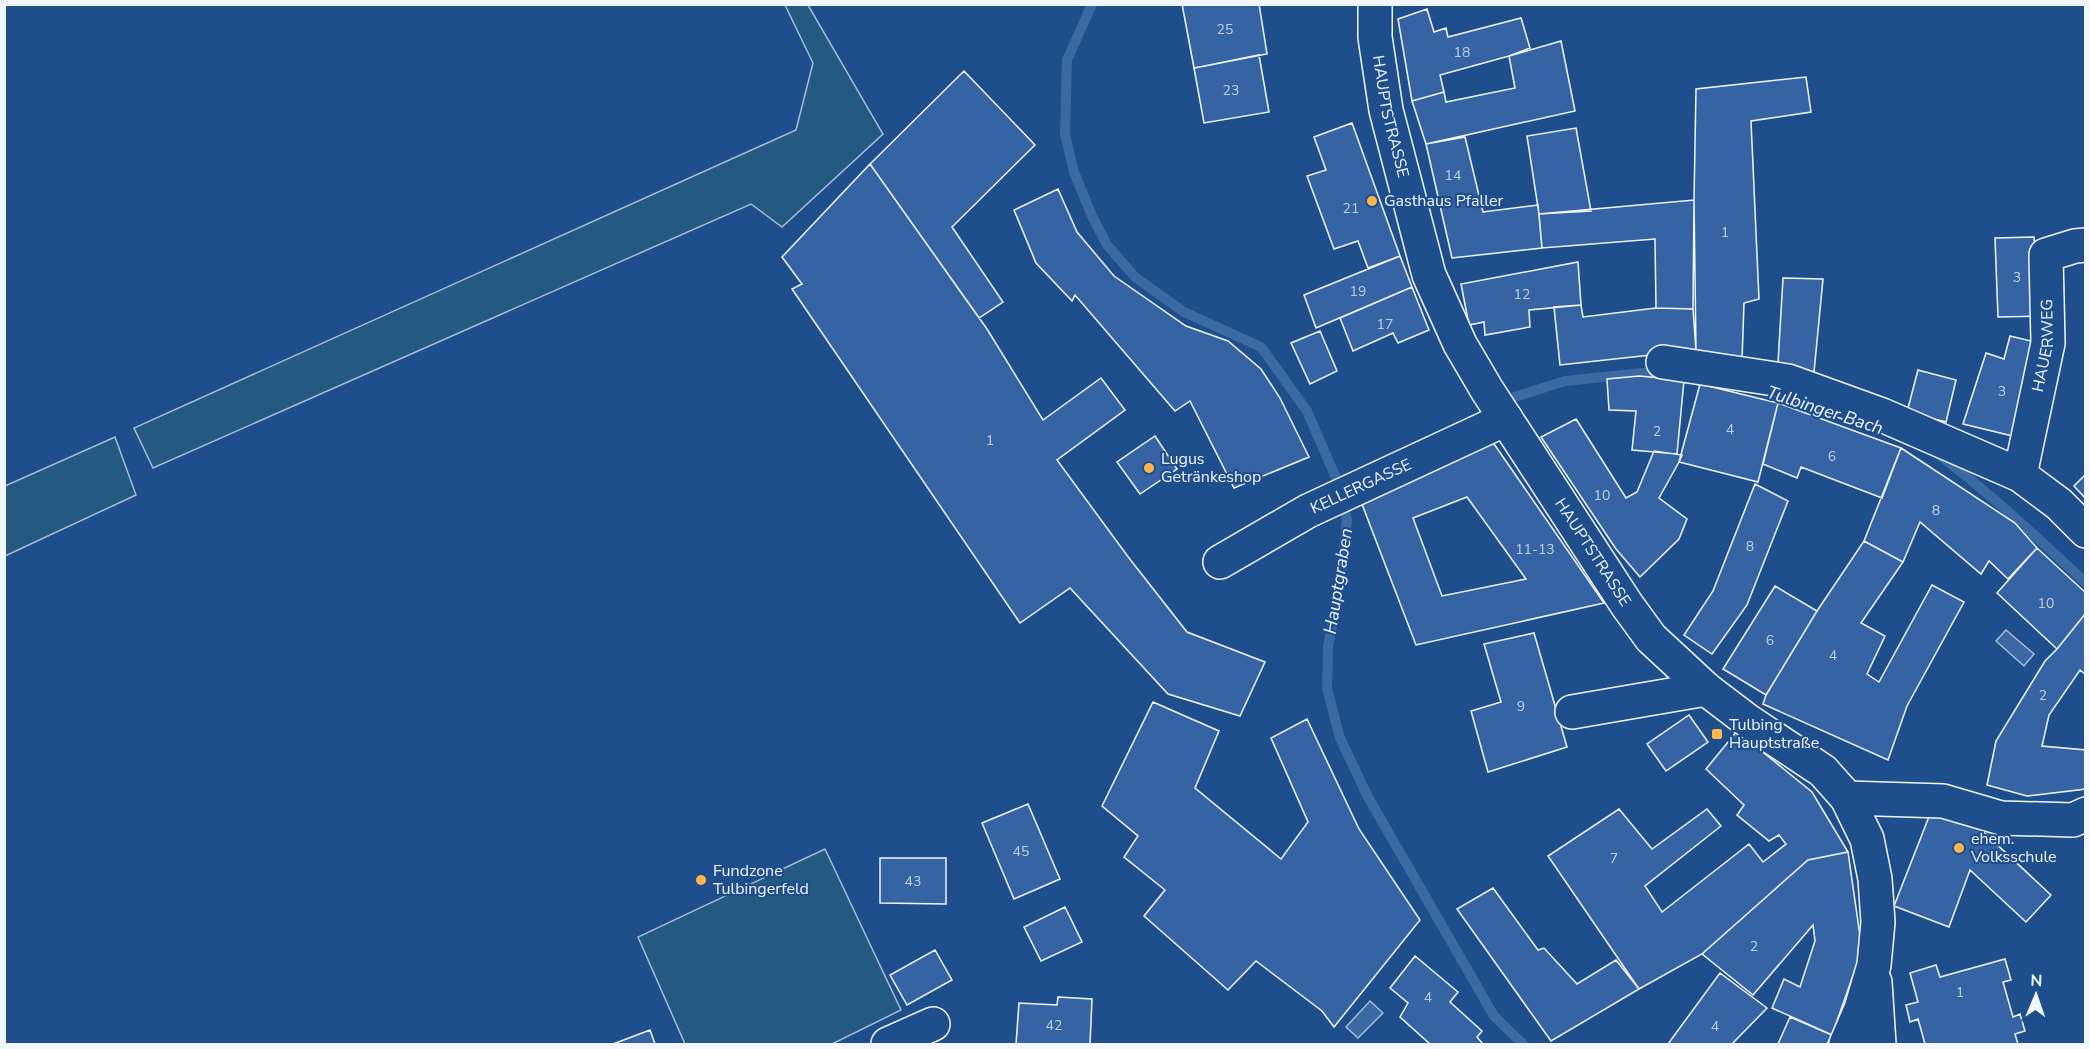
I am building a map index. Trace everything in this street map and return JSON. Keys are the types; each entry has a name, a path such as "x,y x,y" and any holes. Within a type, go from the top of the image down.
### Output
{"street":[{"name":"HAUPTSTRASSE","path":"1375,4 1375,37 1386,110 1429,275 1460,344 1506,419 1645,630 1706,689 1748,721 1823,771 1847,798 1867,839 1875,879 1878,922 1874,965"},
{"name":"HAUERWEG","path":"2020,475 2048,343 2046,255 2085,245"},
{"path":"1663,362 1788,381 1882,415 2020,475 2059,504 2085,531"},
{"name":"KELLERGASSE","path":"1220,562 1308,511 1506,419"},
{"path":"1572,712 1706,689"},
{"path":"1847,798 1943,801 2001,818 2081,822"},
{"path":"1846,1044 1861,1009 1874,965"},
{"path":"1874,965 1879,1044"},
{"path":"888,1044 933,1024"}],"shaded area":[{"path":"785,5 808,5 883,134 782,227 751,204 153,468 134,428 796,130 813,63"},
{"path":"115,437 136,495 5,556 5,486"},
{"path":"2006,630 2034,654 2024,666 1996,641"},
{"path":"825,849 901,1010 832,1044 685,1044 638,937"},
{"path":"1370,1001 1383,1013 1358,1038 1346,1027"}],"building":[{"path":"1182,4 1259,4 1267,54 1194,68"},
{"path":"1427,9 1434,32 1446,28 1448,37 1521,18 1530,48 1440,75 1444,92 1412,101 1398,19"},
{"path":"1561,41 1575,111 1426,144 1412,101 1444,92 1446,102 1515,88 1509,56"},
{"path":"1259,55 1269,112 1204,123 1194,68"},
{"path":"964,71 1035,145 952,227 1003,302 979,318 870,164"},
{"path":"1806,77 1811,112 1751,121 1759,299 1744,303 1742,361 1696,350 1694,200 1696,89"},
{"path":"1352,123 1400,256 1368,268 1358,241 1334,249 1307,176 1326,170 1314,137"},
{"path":"1576,128 1591,211 1539,214 1527,136"},
{"path":"1465,137 1483,212 1538,205 1542,248 1452,258 1426,144"},
{"path":"870,164 987,329 1043,420 1101,378 1125,410 1057,460 1187,632 1265,662 1240,716 1168,694 1070,588 1020,623 792,289 802,284 782,257"},
{"path":"1058,189 1077,232 1114,276 1186,326 1228,341 1261,369 1280,398 1309,457 1234,488 1190,401 1175,411 1075,295 1072,301 1036,263 1014,210"},
{"path":"1694,200 1693,309 1656,308 1655,239 1542,248 1539,214"},
{"path":"2034,237 2040,316 1998,317 1995,238"},
{"path":"1400,256 1412,287 1316,328 1304,295"},
{"path":"1578,262 1581,305 1529,310 1530,327 1485,335 1484,322 1469,325 1461,284"},
{"path":"1783,278 1823,279 1814,372 1778,363"},
{"path":"1412,287 1429,330 1398,343 1393,333 1353,351 1340,318"},
{"path":"1581,305 1583,317 1656,308 1693,309 1696,350 1560,365 1554,307"},
{"path":"1320,331 1337,371 1310,384 1291,343"},
{"path":"2010,336 2039,343 2021,438 1963,424 1986,353 2004,359"},
{"path":"1918,370 1956,380 1946,422 1907,412"},
{"path":"1639,376 1684,380 1677,454 1632,450 1636,411 1609,410 1607,379"},
{"path":"1700,384 1778,403 1758,482 1679,462"},
{"path":"1778,403 1901,448 1882,498 1801,467 1797,478 1763,464"},
{"path":"1576,419 1626,498 1637,492 1654,451 1682,455 1659,498 1687,519 1679,539 1640,577 1616,549 1541,437"},
{"path":"1155,436 1177,469 1140,494 1117,462"},
{"path":"1492,441 1604,603 1416,645 1360,499","holes":["1467,497 1526,579 1442,596 1413,518"]},
{"path":"1901,448 2015,523 2037,548 2008,579 1989,561 1981,574 1920,522 1903,562 1864,541"},
{"path":"2086,474 2086,499 2074,486"},
{"path":"1755,484 1788,501 1747,605 1712,654 1684,635 1713,591"},
{"path":"1864,541 1903,562 1861,623 1885,636 1867,674 1879,682 1932,585 1964,602 1907,706 1888,760 1763,704 1766,695 1817,611"},
{"path":"2037,548 2086,593 2086,613 2057,649 1997,593"},
{"path":"1775,586 1817,611 1766,695 1723,669"},
{"path":"2086,613 2086,675 2080,670 2049,715 2042,746 2086,750 2086,789 2027,796 1987,785 1996,741 2045,661"},
{"path":"1534,633 1567,747 1488,772 1471,711 1501,702 1484,644"},
{"path":"1153,702 1219,731 1195,788 1281,859 1308,822 1271,738 1307,719 1359,829 1420,920 1334,1027 1322,1011 1256,961 1228,990 1144,916 1165,890 1124,857 1138,836 1102,806"},
{"path":"1689,715 1708,742 1666,771 1647,744"},
{"path":"1737,731 1812,792 1848,852 1808,860 1702,954 1639,989 1548,856 1619,809 1652,849 1707,809 1721,826 1645,886 1662,912 1749,844 1763,862 1786,844 1779,835 1769,841 1737,815 1744,805 1706,769"},
{"path":"1028,804 1060,879 1014,899 982,823"},
{"name":"ehem. Volksschule","path":"1932,809 1976,825 2051,895 2026,922 1970,870 1949,927 1894,906"},
{"path":"1848,852 1862,950 1832,1035 1772,1008 1784,979 1800,987 1815,941 1813,925 1753,995 1702,954 1808,860"},
{"path":"880,858 946,858 946,904 880,903"},
{"path":"1493,888 1538,950 1544,948 1577,984 1616,960 1639,989 1551,1041 1457,909"},
{"path":"1065,907 1082,942 1041,961 1024,927"},
{"path":"935,950 952,980 907,1005 890,975"},
{"path":"1415,956 1458,992 1450,1002 1482,1031 1477,1037 1483,1044 1430,1044 1400,1017 1408,1003 1390,988"},
{"path":"2005,959 2011,980 2003,982 2013,1017 2020,1014 2025,1031 2015,1034 2018,1044 1925,1044 1918,1019 1910,1022 1906,1005 1918,1002 1910,973 1936,965 1940,977"},
{"path":"1720,973 1767,1008 1732,1044 1668,1044"},
{"path":"1058,997 1092,999 1090,1044 1016,1044 1019,1003 1057,1005"},
{"path":"1790,1017 1832,1035 1827,1044 1778,1044"},
{"path":"650,1030 655,1044 613,1044"}],"waterway":[{"name":"Hauptgraben","path":"1092,4 1067,60 1065,134 1074,172 1092,216 1107,245 1135,277 1184,312 1261,347 1307,411 1336,478 1347,519 1341,576 1328,647 1327,688 1340,738 1368,797 1494,1016 1523,1044"},
{"name":"Tulbinger Bach","path":"1515,397 1565,381 1662,371"},
{"name":"Tulbinger Bach","path":"1939,455 1996,501 2086,583"}],"place":[{"name":"Gasthaus Pfaller","path":"1372,201"},
{"name":"Lugus Getränkeshop","path":"1149,468"},
{"name":"Tulbing Hauptstraße","path":"1717,734"},
{"name":"ehem. Volksschule","path":"1959,848"},
{"name":"Fundzone Tulbingerfeld","path":"701,880"}]}
